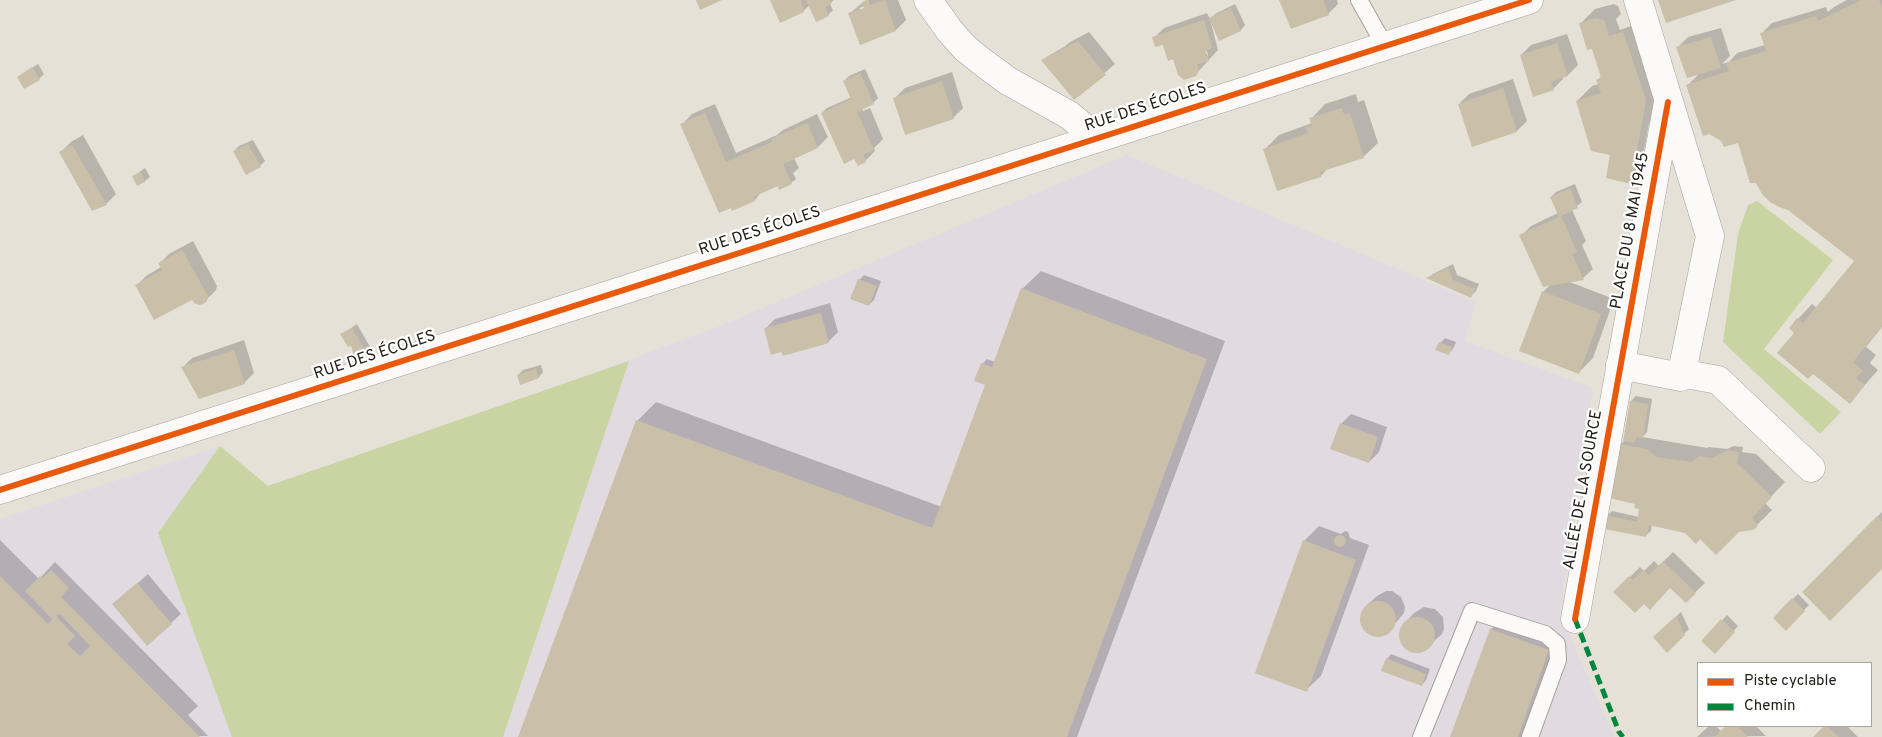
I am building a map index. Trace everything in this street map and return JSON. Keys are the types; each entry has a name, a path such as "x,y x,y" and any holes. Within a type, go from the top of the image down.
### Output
{"street":[{"path":"928,0 965,48 1008,80 1069,115 1097,138"},
{"name":"RUE DES ÉCOLES","path":"0,490 1529,0"},
{"name":"PLACE DU 8 MAI 1945","path":"1638,0 1710,236 1681,374"},
{"name":"PLACE DU 8 MAI 1945","path":"1620,365 1668,102"},
{"path":"1620,365 1681,377 1681,374 1718,380 1811,468"},
{"name":"ALLÉE DE LA SOURCE","path":"1576,619 1620,365"}],"lane":[{"path":"1359,0 1385,46"},
{"path":"1421,737 1472,611 1546,634 1558,644 1558,660 1530,737"}],"shaded area":[{"path":"1127,155 1476,302 1465,341 1593,388 1560,613 1614,737 0,737 0,519 220,446 268,486 324,472 720,326"}],"green space":[{"path":"1757,201 1833,260 1764,349 1841,412 1820,434 1723,342 1738,234 1748,205"},
{"path":"629,361 503,737 232,737 158,533 220,446 268,486"}],"building":[{"path":"696,0 722,0 700,10"},
{"path":"770,0 801,0 804,12 780,23"},
{"path":"806,0 830,0 831,4 825,7 829,16 816,22"},
{"path":"868,0 870,5 885,0 896,31 860,45 848,13 864,8 862,2"},
{"path":"1279,0 1323,0 1329,15 1291,29"},
{"path":"1658,0 1736,0 1666,23"},
{"path":"1861,0 1879,0 1882,7 1882,326 1853,362 1863,371 1856,378 1865,385 1850,404 1813,374 1808,379 1777,353 1794,333 1789,328 1797,318 1803,323 1854,261 1788,210 1770,202 1762,194 1756,183 1750,183 1738,143 1724,147 1721,141 1709,134 1703,136 1686,85 1729,71 1726,63 1766,51 1760,33 1816,16 1818,21"},
{"path":"1231,8 1241,31 1219,41 1209,18"},
{"path":"1596,18 1604,20 1609,36 1623,32 1646,100 1631,184 1606,178 1610,155 1591,151 1576,101 1601,93 1596,80 1601,78 1592,49 1587,50 1579,23"},
{"path":"1204,20 1212,48 1206,51 1209,61 1197,64 1199,71 1196,76 1184,80 1178,75 1173,59 1168,61 1163,45 1155,47 1152,37"},
{"path":"1711,37 1721,68 1687,78 1676,47"},
{"path":"1078,41 1106,75 1074,100 1041,60"},
{"path":"1557,43 1568,76 1551,82 1554,90 1533,97 1520,55"},
{"path":"32,67 40,80 24,89 17,77"},
{"path":"860,73 874,104 857,112 874,150 863,155 866,162 858,166 854,159 844,164 821,113 851,99 843,81"},
{"path":"942,81 954,119 905,135 893,98"},
{"path":"1503,88 1517,132 1472,147 1458,104"},
{"path":"1342,108 1344,115 1350,113 1364,158 1320,172 1321,177 1277,191 1263,149 1308,133 1306,127 1312,126 1309,118"},
{"path":"705,113 726,162 772,142 771,139 807,123 818,148 783,164 792,184 779,190 778,186 753,197 755,201 732,211 731,208 719,213 680,124"},
{"path":"248,144 261,167 246,175 233,151"},
{"path":"72,145 107,205 92,211 59,152"},
{"path":"141,172 145,182 137,186 132,176"},
{"path":"1570,188 1578,208 1561,216 1577,252 1572,254 1584,280 1543,287 1519,235 1559,217 1550,197"},
{"path":"182,250 208,296 207,301 199,305 192,300 154,320 135,285 162,270 158,263"},
{"path":"1448,268 1453,280 1475,289 1471,298 1426,278"},
{"path":"858,279 877,286 869,306 850,299"},
{"path":"1021,288 1207,359 1067,737 518,737 636,420 932,528 985,385 974,381 981,363 992,367"},
{"path":"1542,291 1601,314 1579,374 1519,351"},
{"path":"821,313 829,343 783,356 781,352 771,355 764,328"},
{"path":"352,328 366,352 354,356 351,346 348,347 340,334"},
{"path":"1439,342 1452,347 1449,355 1435,350"},
{"path":"234,350 245,384 199,399 181,367"},
{"path":"536,369 539,378 520,385 517,375"},
{"path":"1630,401 1648,404 1643,438 1636,437 1635,443 1623,441"},
{"path":"1340,423 1378,437 1369,463 1330,449"},
{"path":"1619,444 1647,449 1656,457 1691,462 1699,456 1712,458 1728,450 1739,452 1737,463 1772,497 1752,518 1758,526 1753,530 1739,532 1716,555 1700,539 1696,544 1685,533 1649,525 1646,537 1604,529 1606,515 1637,522 1639,509 1634,508 1635,504 1609,498"},
{"path":"1877,516 1882,521 1882,569 1830,621 1802,592"},
{"path":"1340,535 1346,541 1340,547 1334,541"},
{"path":"1303,540 1356,560 1307,692 1255,673"},
{"path":"1663,561 1696,593 1686,603 1670,588 1650,610 1644,604 1635,613 1613,592 1629,576 1633,580 1643,570 1649,575"},
{"path":"51,570 69,588 61,597 200,737 0,737 0,576 48,624 52,619 25,591 40,576 42,578","holes":["60,614 90,646 80,656 67,644 75,636 56,616"]},
{"path":"137,583 172,624 147,646 112,604"},
{"path":"1792,598 1805,611 1786,631 1773,618"},
{"path":"1378,601 1391,606 1396,619 1391,632 1378,637 1365,632 1360,619 1365,606"},
{"path":"1676,616 1685,635 1667,653 1653,637"},
{"path":"1417,617 1424,618 1430,622 1434,628 1434,642 1430,648 1424,652 1417,653 1410,652 1404,648 1400,642 1399,635 1400,628 1404,622 1410,618"},
{"path":"1721,619 1735,632 1715,654 1701,641"},
{"path":"1490,629 1549,650 1518,737 1450,737"},
{"path":"1386,658 1426,674 1422,686 1381,671"},
{"path":"1725,727 1738,727 1748,737 1714,737"},
{"path":"1823,727 1828,727 1839,737 1813,737"}],"marked path":[{"path":"1575,619 1619,732 1623,737"}],"cycle path":[{"path":"0,490 1529,0"},
{"path":"1575,619 1668,102"}]}
